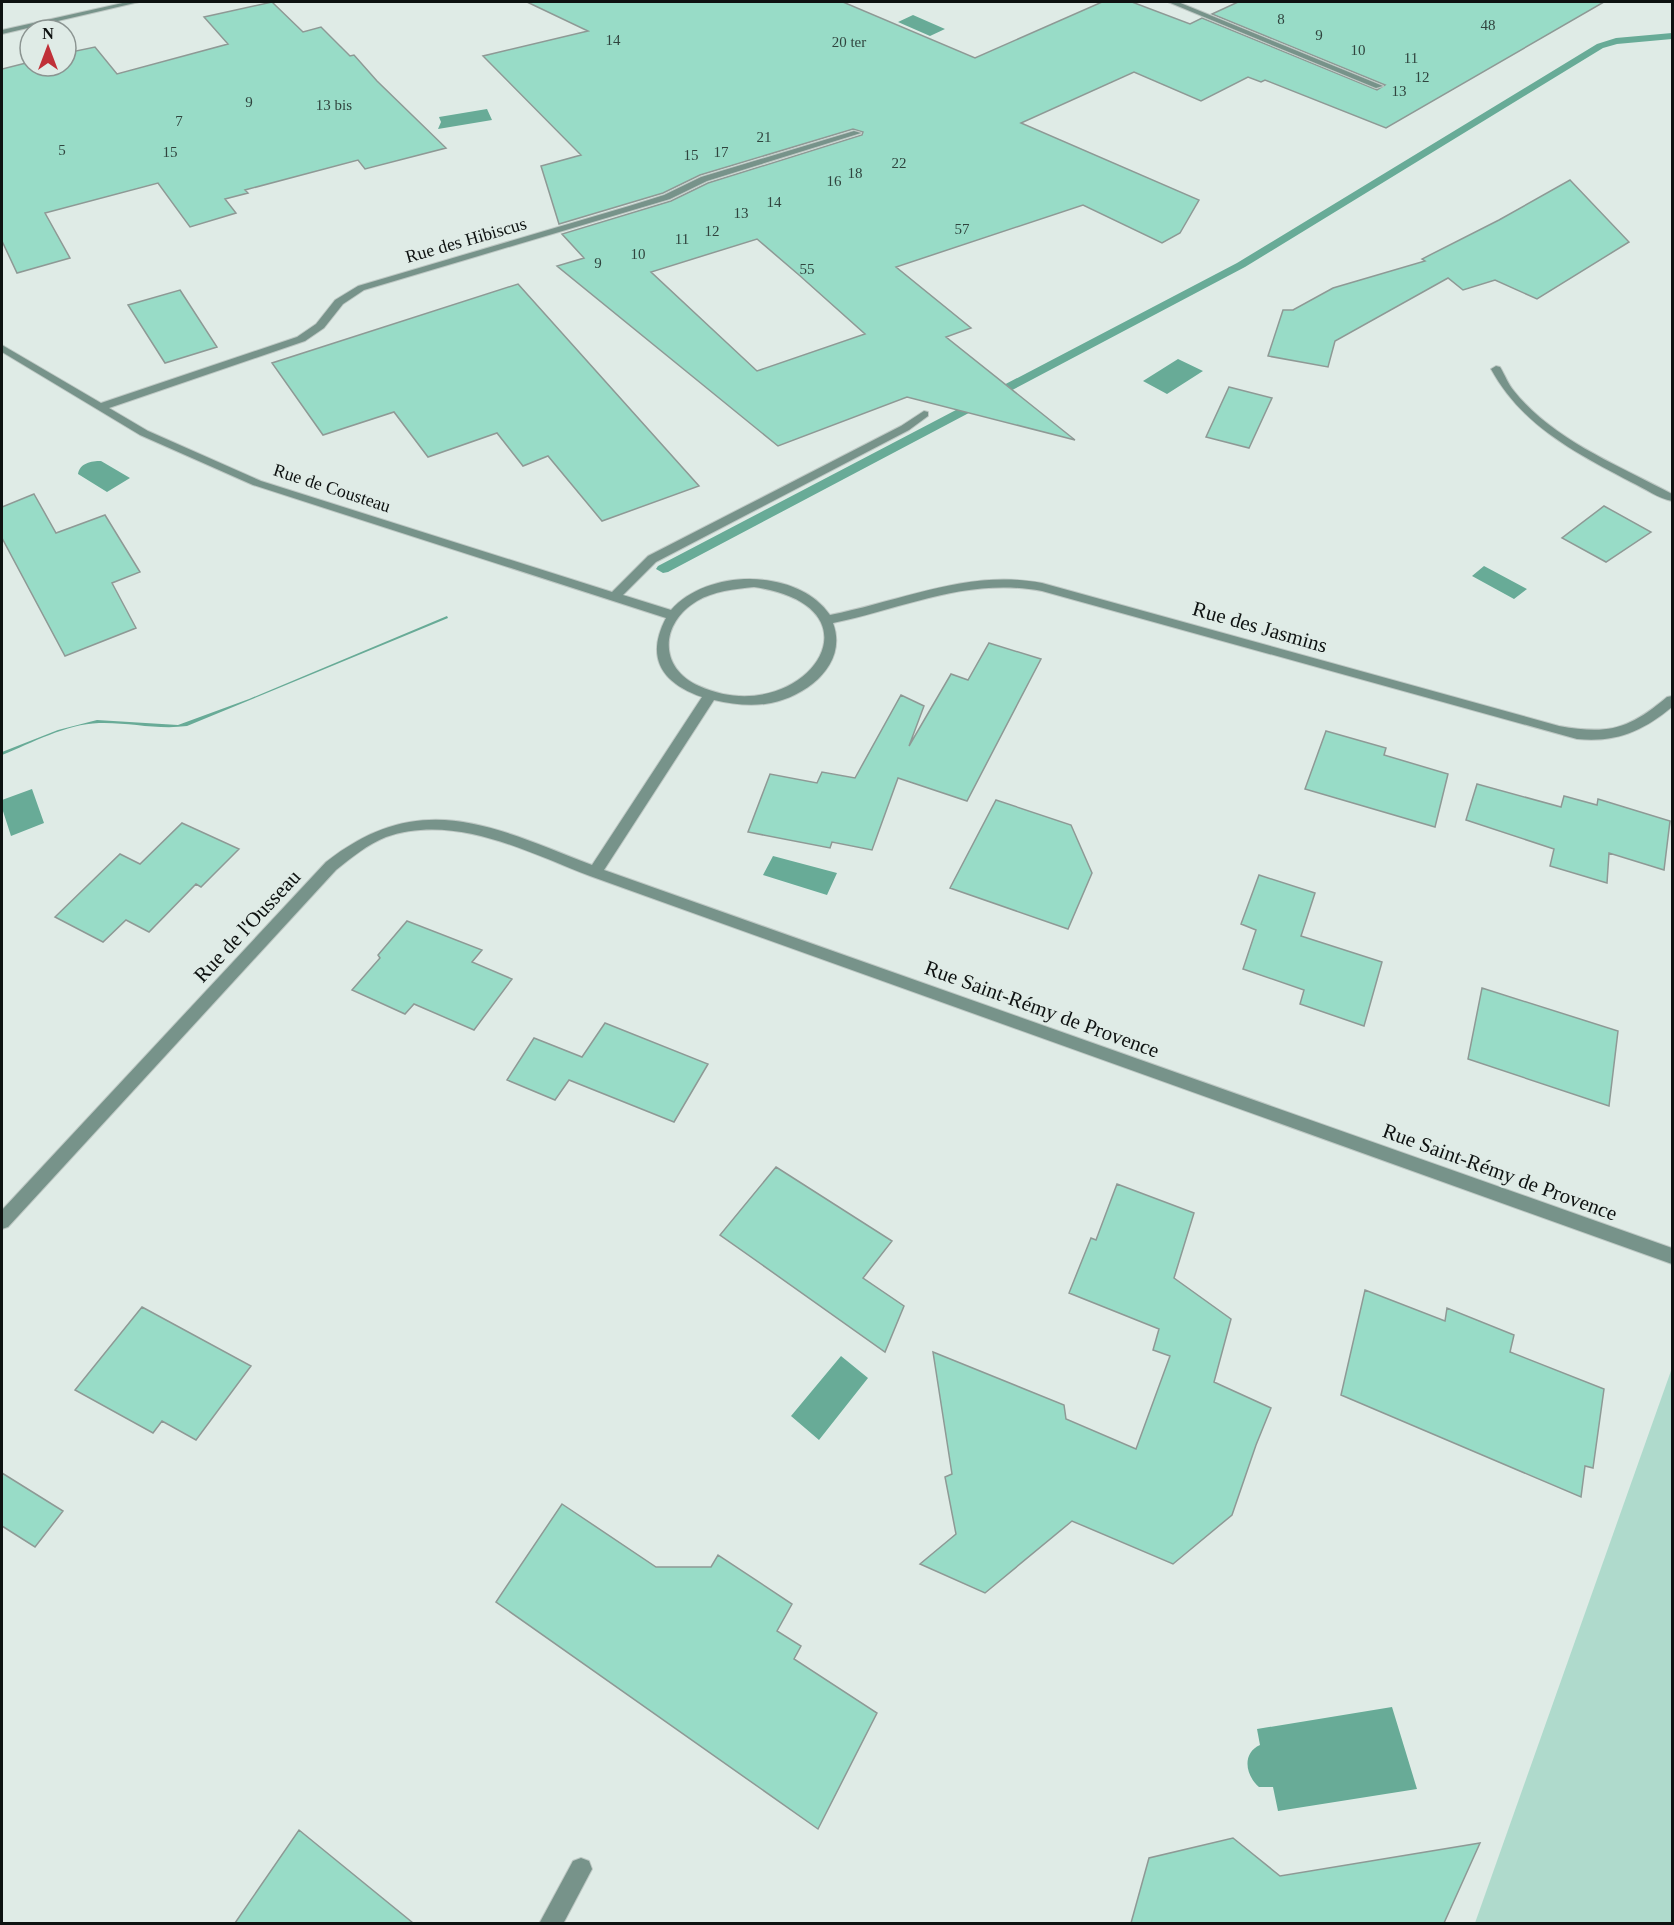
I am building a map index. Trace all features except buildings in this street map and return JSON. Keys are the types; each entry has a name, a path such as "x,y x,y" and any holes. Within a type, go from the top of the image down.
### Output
{"street":[{"path":"2,32 135,2"},
{"path":"1172,2 1379,86"},
{"name":"Rue des Hibiscus","path":"100,407 301,339 320,326 339,302 361,288 632,208 667,197 704,179 857,133"},
{"name":"Rue de Cousteau","path":"2,348 144,433 257,483 672,615"},
{"path":"1496,369 1502,384 1554,433 1672,498"},
{"path":"614,597 652,559 905,428 924,414"},
{"name":"Rue des Jasmins","path":"828,620 853,616 967,585 1001,581 1020,582 1042,586 1559,731 1584,736 1605,736 1627,731 1646,722 1672,700"},
{"path":"754,583 785,588 811,601 828,620 833,638 828,658 815,675 794,690 767,699 738,700 710,696 683,684 666,665 660,643 672,615 694,597 722,586 754,583"},
{"path":"595,872 710,696"},
{"name":"Rue de l'Ousseau","path":"2,1221 331,866 367,840 411,826 443,824 467,826 595,872"},
{"name":"Rue Saint-Rémy de Provence","path":"595,872 1672,1256"},
{"path":"550,1923 581,1869"}],"shaded area":[{"path":"913,15 945,29 930,36 898,22"},
{"path":"487,109 492,120 438,129 441,122 439,117"},
{"path":"1178,359 1203,371 1167,394 1143,381"},
{"path":"101,461 130,478 107,492 78,474 84,465"},
{"path":"1484,566 1527,589 1514,599 1472,576"},
{"path":"447,616 448,618 187,726 87,724 49,735 2,755 2,752 58,730 97,720 178,725 249,699"},
{"path":"32,789 44,823 11,836 2,808 2,800"},
{"path":"773,856 837,873 827,895 763,875"},
{"path":"841,1356 868,1378 819,1440 791,1416"},
{"path":"1672,1368 1672,1923 1475,1923"},
{"path":"1392,1707 1417,1789 1278,1811 1273,1787 1259,1787 1248,1771 1250,1753 1260,1745 1257,1729"}],"waterway":[{"path":"663,569 1241,265 1600,46 1616,41 1672,36"}]}
